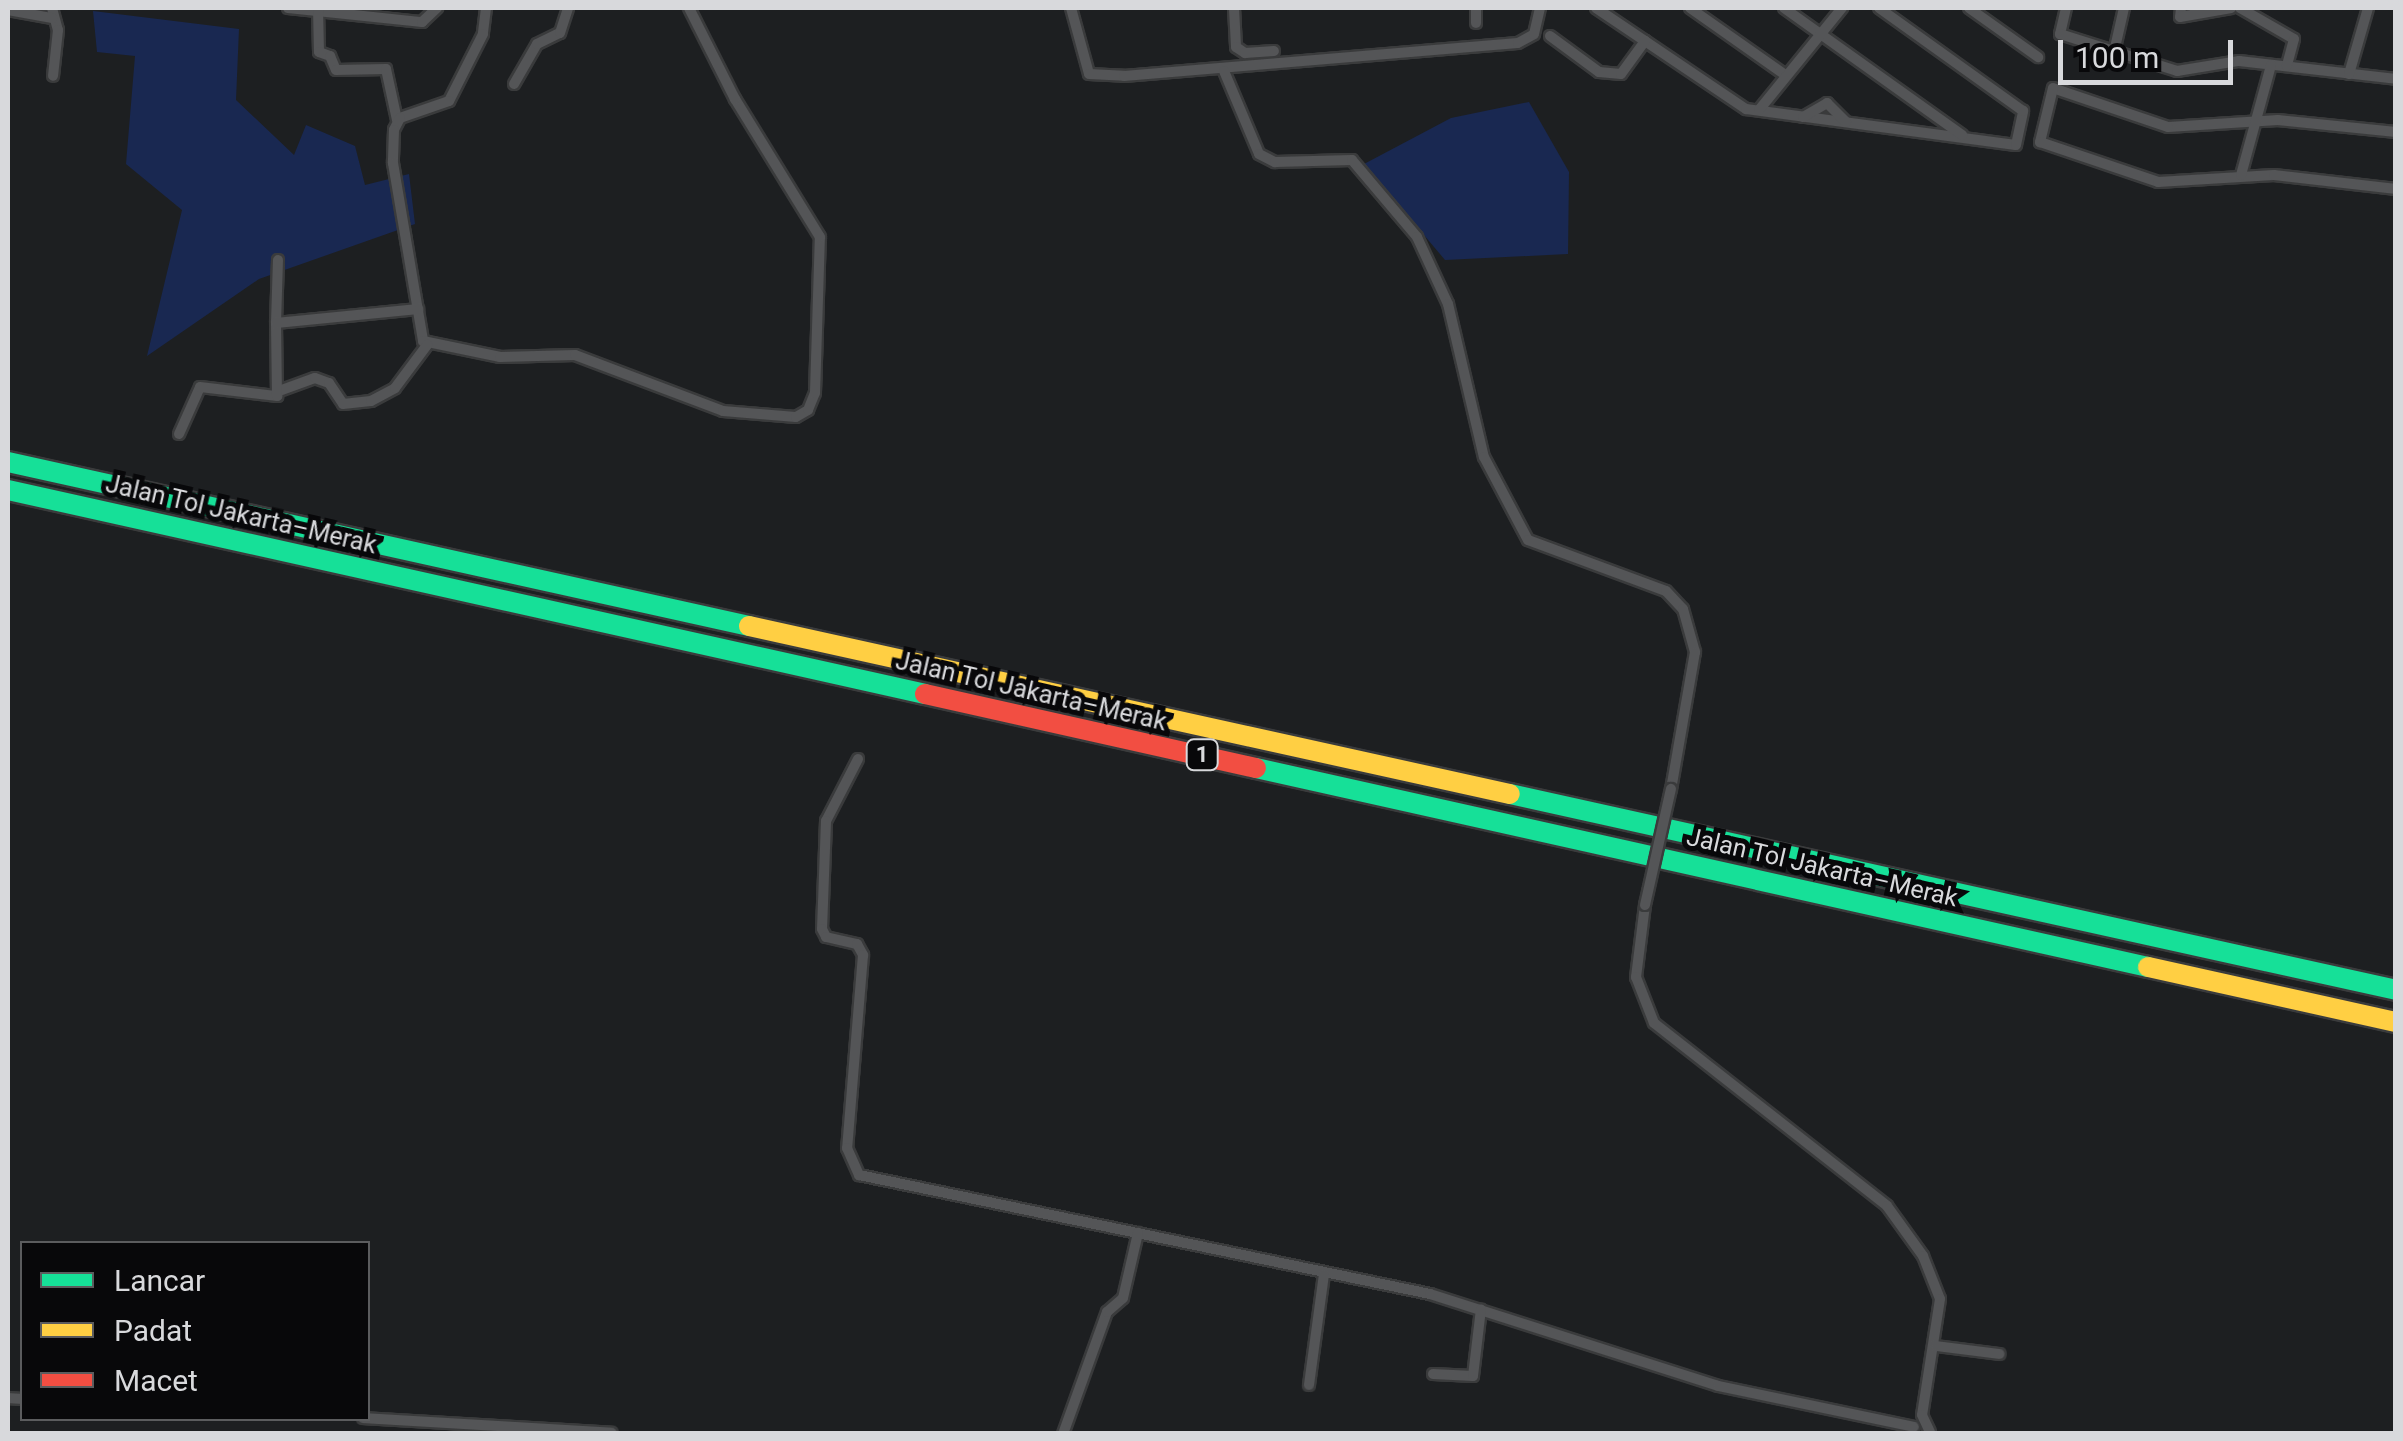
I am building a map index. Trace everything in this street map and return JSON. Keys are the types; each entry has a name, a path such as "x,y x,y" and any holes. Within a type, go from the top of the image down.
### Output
{"highway":[{"name":"Jalan Tol Jakarta–Merak","path":"8,462 2396,990"},
{"name":"Jalan Tol Jakarta–Merak","path":"8,490 2396,1022"}],"street":[{"path":"288,8 428,22 437,8"},
{"path":"397,120 446,104 483,34 486,8"},
{"path":"514,84 537,44 560,32 568,8"},
{"path":"427,345 500,357 574,355 740,415 788,418 808,410 816,382 820,238 735,99 690,8"},
{"path":"1070,8 1089,74 1224,71 1518,44 1534,34 1540,8"},
{"path":"1234,8 1236,47 1274,51"},
{"path":"1476,8 1476,22"},
{"path":"1596,8 1739,106 2013,147 2023,111 1878,8"},
{"path":"1690,8 1784,74"},
{"path":"1784,8 1964,137"},
{"path":"1759,110 1784,74 1842,8"},
{"path":"1969,8 2038,57"},
{"path":"2066,8 2060,34 2177,71 2239,61 2396,79"},
{"path":"2114,52 2124,8"},
{"path":"2182,8 2180,17 2230,8"},
{"path":"2240,8 2294,39 2288,66"},
{"path":"2349,74 2366,9"},
{"path":"8,10 52,12 58,24 53,76"},
{"path":"179,434 200,387 265,398 314,378 329,383 343,404 372,401 396,388 427,345 393,163 397,120 386,69 336,70 330,56 319,52 318,11"},
{"path":"1550,36 1600,72 1621,74 1645,41"},
{"path":"2242,175 2272,65"},
{"path":"1224,71 1259,154 1275,162 1352,160 1417,236 1448,304 1484,457 1526,537 1541,549 1666,591 1683,609 1695,652 1645,906 1636,977 1654,1023 1904,1224 1940,1299 1936,1346 1922,1415 1933,1433"},
{"path":"2396,132 2256,120 2168,127 2053,88 2040,142 2158,182 2242,175 2396,189"},
{"path":"278,260 279,391"},
{"path":"276,323 418,309"},
{"path":"858,759 824,833 823,932 857,944 863,955 849,1165 877,1182 1138,1233 1481,1309 1718,1386 1933,1433"},
{"path":"1064,1434 1107,1312 1123,1298 1138,1233"},
{"path":"1309,1384 1324,1274"},
{"path":"1433,1374 1473,1376 1481,1309"},
{"path":"1936,1346 1998,1354"},
{"path":"370,1418 612,1433"}],"shaded area":[{"path":"93,11 239,29 236,100 294,155 306,125 355,146 365,185 409,174 415,224 259,279 147,356 182,210 126,164 135,56 97,52"},
{"path":"1529,102 1569,172 1568,254 1445,260 1364,164 1451,118"}],"traffic: fast":[{"path":"8,462 749,626"},
{"path":"8,490 925,694"},
{"path":"1256,768 2148,967"},
{"path":"1510,794 2396,990"}],"traffic: slow":[{"path":"749,626 1510,794"},
{"path":"2148,967 2396,1022"}],"traffic: jam":[{"path":"925,694 1256,768"}]}
